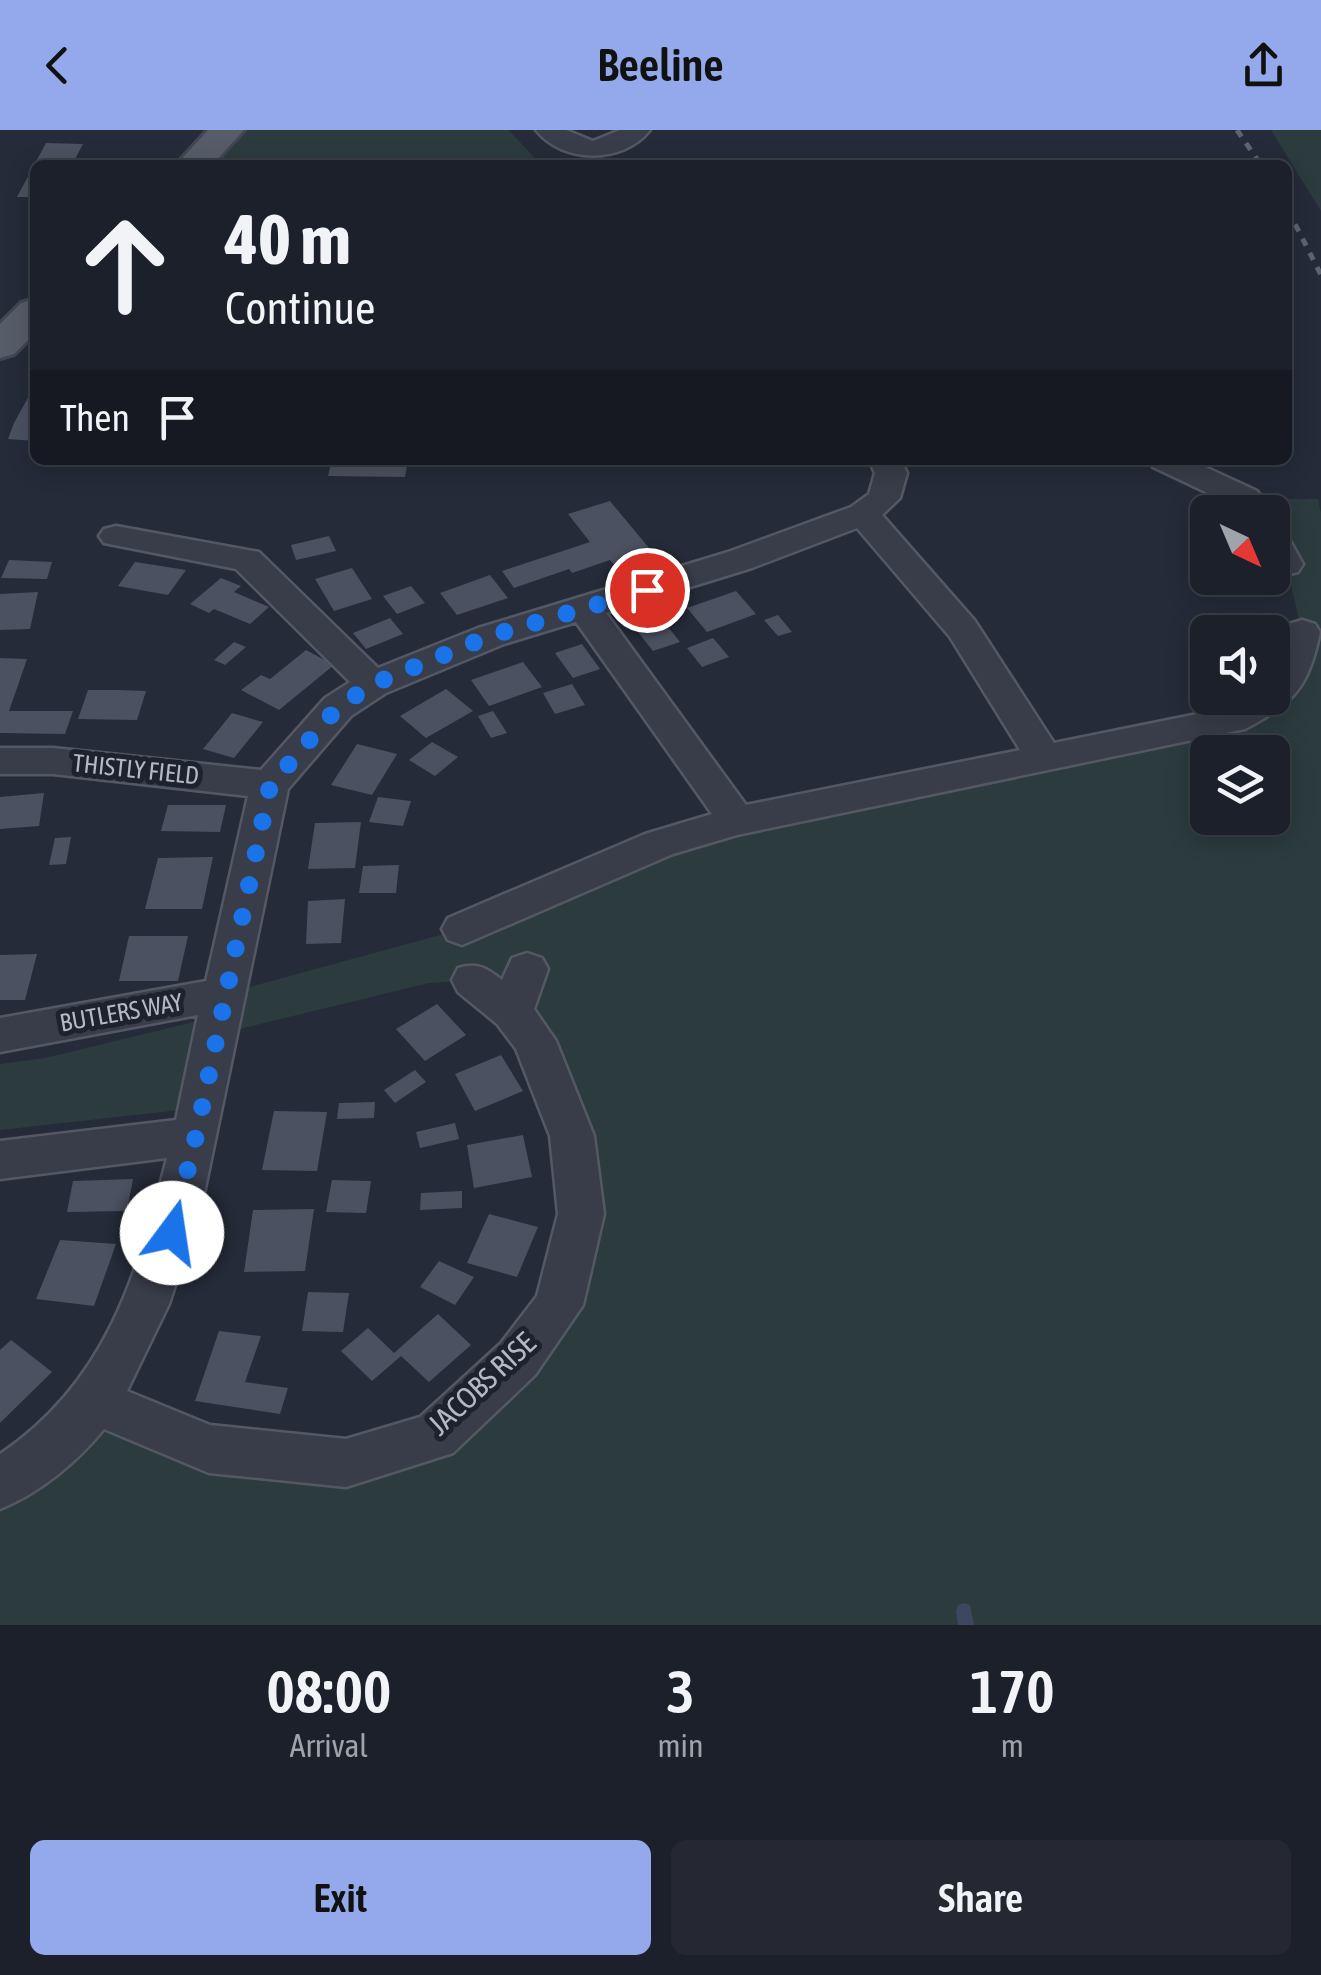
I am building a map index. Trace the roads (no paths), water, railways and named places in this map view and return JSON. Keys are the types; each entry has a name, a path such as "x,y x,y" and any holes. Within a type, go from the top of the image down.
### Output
{"main road":[{"path":"198,160 228,130"},
{"path":"0,346 30,316"}],"street":[{"path":"550,130 587,150 615,147 637,130"},
{"path":"224,994 270,786 338,707 373,684 490,636 740,560 864,514 884,498 891,473 888,465"},
{"path":"1175,465 1239,495"},
{"path":"864,514 963,630 1044,756"},
{"path":"116,536 248,560 373,684"},
{"path":"585,609 737,821"},
{"path":"462,929 659,844 737,821 1232,720 1282,693 1294,673 1302,632"},
{"name":"THISTLY FIELD","path":"0,760 107,766 270,786"},
{"name":"JACOBS RISE","path":"96,1401 209,1449 346,1463 435,1436 518,1359 559,1305 581,1214 572,1136 534,1041 520,990 472,980"},
{"name":"BUTLERS WAY","path":"0,1035 224,994 172,1233 146,1308 96,1401 58,1444 0,1484"},
{"path":"0,1160 196,1136"}],"waterway":[{"path":"964,1611 966,1625"}],"railway":[{"path":"1237,130 1258,160"},
{"path":"1292,218 1321,275"}]}
